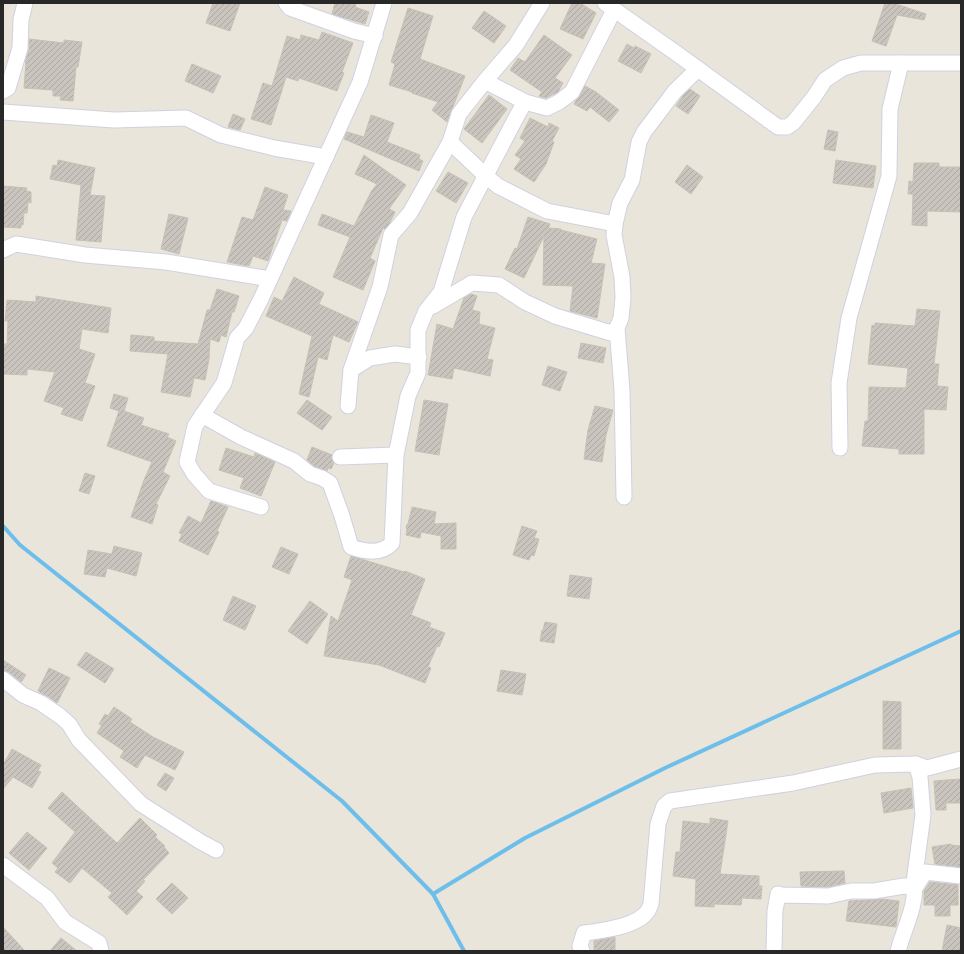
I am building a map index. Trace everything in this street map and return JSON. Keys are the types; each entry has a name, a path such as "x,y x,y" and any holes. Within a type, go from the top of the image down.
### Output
{"street":[{"path":"3,91 8,88 20,48 21,20 25,3"},
{"path":"286,3 290,8 354,31 375,36"},
{"path":"260,507 209,491 194,474 187,462 195,426 224,382 237,338 246,328 270,279 360,82 384,3"},
{"path":"348,406 351,370 380,287 391,235 410,213 450,142 459,114 516,45 542,3"},
{"path":"485,81 525,102 547,108 559,102 572,92 610,6 778,127 787,127 793,123 814,97 825,80 843,68 861,64 961,63"},
{"path":"840,448 839,382 849,318 889,176 890,109 901,63"},
{"path":"624,497 622,390 617,328 621,318 623,298 622,277 614,235 620,203 632,180 639,142 644,132 675,91 698,68"},
{"path":"202,415 241,437 294,461 310,474 322,478 330,483 351,547 364,552 387,548 392,543 396,455 408,396 418,373 418,330 426,310 441,292 464,217 525,102"},
{"path":"3,112 114,120 186,118 221,135 274,148 326,157"},
{"path":"450,142 498,186 547,211 616,224"},
{"path":"3,250 16,244 85,255 166,262 270,279"},
{"path":"426,310 472,283 500,285 525,302 554,316 611,333 617,328"},
{"path":"351,370 370,358 395,354 419,357"},
{"path":"340,457 396,455"},
{"path":"3,679 23,694 41,703 65,720 79,740 141,804 216,850"},
{"path":"582,951 580,946 584,933 611,929 635,921 646,913 651,904 658,824 664,806 670,801 793,783 875,765 916,764 927,768 961,759"},
{"path":"915,888 914,882 923,815 920,778 916,764"},
{"path":"3,865 47,898 65,922 99,943 101,951"},
{"path":"898,951 911,908 915,888 925,872 961,876"},
{"path":"774,951 775,911 778,894 828,896 904,886 915,888"}],"building":[{"path":"213,3 240,3 230,31 206,23"},
{"path":"335,3 356,3 355,7 369,12 365,24 332,14"},
{"path":"572,3 580,3 596,13 583,39 560,29"},
{"path":"885,3 893,3 926,14 924,20 897,15 886,46 872,41"},
{"path":"408,8 433,16 420,59 465,76 447,122 432,110 438,102 389,85 395,64 391,62"},
{"path":"484,11 506,26 494,43 472,28"},
{"path":"322,32 353,43 342,72 344,73 337,91 299,78 298,81 286,77 271,125 251,119 263,83 272,86 287,36 300,40 301,35 319,40"},
{"path":"544,35 572,55 555,78 563,83 558,92 546,98 539,96 542,92 510,70 518,58 525,62"},
{"path":"29,39 64,43 64,40 82,42 78,67 76,67 73,101 60,100 61,96 53,96 53,90 24,88 25,62 29,50"},
{"path":"627,44 634,48 635,46 651,54 641,73 618,61"},
{"path":"192,64 221,76 213,93 185,81"},
{"path":"585,86 596,92 619,110 609,122 590,107 587,111 574,104"},
{"path":"690,89 700,96 688,114 676,106"},
{"path":"489,95 507,109 482,143 464,129"},
{"path":"233,114 245,119 240,130 228,127"},
{"path":"371,115 394,123 387,142 420,155 419,159 423,161 419,171 344,139 347,132 364,137"},
{"path":"530,118 548,127 549,123 559,128 552,141 554,142 546,164 534,182 514,169 521,159 515,155 525,141 520,138"},
{"path":"828,130 838,132 835,151 824,149"},
{"path":"364,155 406,185 389,209 395,212 389,224 385,229 383,228 370,258 375,261 363,290 333,277 350,237 318,225 322,214 354,226 371,192 377,184 355,174"},
{"path":"58,160 95,168 90,195 105,196 101,242 76,240 81,185 50,179 53,165 57,166"},
{"path":"836,160 876,166 873,188 833,183"},
{"path":"914,163 939,163 939,167 961,167 961,212 927,211 927,226 912,225 913,194 908,194 909,181 913,182"},
{"path":"687,165 703,177 691,194 675,182"},
{"path":"448,172 468,183 456,203 436,191"},
{"path":"3,186 27,188 26,191 31,192 31,203 28,202 27,213 24,213 23,225 21,224 21,228 3,227"},
{"path":"265,187 288,195 283,210 291,211 287,221 282,220 268,261 253,256 249,266 227,262 242,217 253,220"},
{"path":"169,214 188,218 179,254 161,249"},
{"path":"528,217 550,224 548,228 561,229 597,239 591,263 605,264 597,318 570,311 573,286 543,285 544,236 524,278 505,269 515,248 517,249"},
{"path":"294,277 324,293 319,304 358,322 349,342 333,335 327,360 318,357 309,397 299,394 312,336 266,316 274,297 282,301"},
{"path":"217,289 239,296 234,312 232,312 226,337 221,335 219,342 210,339 209,359 205,380 194,378 190,397 161,392 168,354 130,351 131,335 154,337 154,341 198,344 207,310 210,310"},
{"path":"471,294 477,296 472,310 480,312 479,324 495,328 487,359 493,360 490,376 454,368 452,379 428,375 437,324 453,329 464,298"},
{"path":"36,296 111,308 108,333 82,329 79,349 95,354 85,383 95,386 82,421 61,414 64,408 44,401 55,372 27,369 27,375 4,374 3,356 4,344 7,344 8,321 5,321 7,300 36,302"},
{"path":"917,309 940,311 934,364 939,364 937,386 948,387 946,410 924,409 924,454 899,454 899,449 862,446 865,421 868,421 869,387 906,388 908,368 868,364 872,325 875,326 875,323 915,326"},
{"path":"581,343 606,348 603,363 578,358"},
{"path":"548,366 567,372 560,391 542,385"},
{"path":"114,394 128,398 124,411 144,418 141,425 169,434 167,437 176,441 163,472 170,476 156,504 158,505 152,524 131,517 152,462 107,446 119,411 110,408"},
{"path":"307,400 332,417 322,430 297,413"},
{"path":"424,400 448,404 439,455 415,451"},
{"path":"595,406 613,410 606,435 602,462 584,459 588,430"},
{"path":"312,447 332,455 331,458 334,463 331,469 328,468 327,471 314,466 307,460"},
{"path":"226,448 254,457 255,453 275,462 261,496 240,488 244,478 219,470"},
{"path":"85,473 95,476 89,494 79,491"},
{"path":"211,501 228,507 217,531 219,532 208,555 179,541 182,534 179,533 188,516 201,523"},
{"path":"412,507 436,512 434,524 456,523 456,549 441,549 441,536 421,532 420,538 406,535 406,528"},
{"path":"522,526 537,531 534,538 539,539 534,556 531,555 529,560 513,555"},
{"path":"114,546 142,553 136,576 107,568 105,577 84,574 88,550 112,554"},
{"path":"281,547 298,554 289,574 272,567"},
{"path":"351,556 404,572 405,571 425,579 411,615 431,623 429,627 445,633 439,647 437,646 428,667 431,668 425,683 379,665 324,656 331,616 338,621 352,580 344,577"},
{"path":"570,575 592,578 589,599 567,596"},
{"path":"233,596 256,606 245,630 223,620"},
{"path":"310,601 328,614 307,644 288,631"},
{"path":"545,622 557,624 554,643 540,641"},
{"path":"86,652 114,669 105,683 77,665"},
{"path":"3,660 26,675 21,682 9,672 3,670"},
{"path":"49,668 70,678 57,703 38,691"},
{"path":"501,670 526,674 522,695 497,691"},
{"path":"883,701 901,702 901,749 883,749"},
{"path":"114,707 132,719 130,722 153,737 184,752 175,770 145,755 137,768 120,757 124,751 97,733 102,725 99,724 105,714 108,716"},
{"path":"12,749 41,765 38,771 41,772 32,788 13,777 3,789 3,765"},
{"path":"165,773 174,778 166,791 157,785"},
{"path":"961,779 961,803 946,803 946,810 936,810 934,781"},
{"path":"911,788 913,808 884,813 881,793"},
{"path":"62,792 117,843 140,818 157,835 155,837 165,846 164,847 169,853 143,880 145,881 136,891 143,897 127,915 108,897 112,893 82,868 70,883 55,872 58,868 52,863 75,832 48,808"},
{"path":"710,818 728,821 720,874 759,876 759,886 762,886 761,899 742,898 741,905 714,904 714,907 695,906 696,879 673,876 676,852 680,852 683,821 710,824"},
{"path":"27,832 47,848 29,870 9,853"},
{"path":"951,844 961,846 961,867 935,864 932,847"},
{"path":"844,871 845,883 827,887 801,886 800,872"},
{"path":"930,882 958,885 958,905 950,905 950,916 935,916 935,905 924,905 924,891"},
{"path":"172,883 188,898 172,914 156,899"},
{"path":"882,899 899,901 896,927 846,921 849,901"},
{"path":"947,925 961,928 960,951 942,951"},
{"path":"3,927 25,951 3,951"},
{"path":"615,937 615,951 594,951 594,941"},
{"path":"61,938 77,951 50,951"}],"waterway":[{"path":"3,526 20,545 342,801 433,894 464,951"},
{"path":"433,894 525,838 665,768 961,631"}]}
